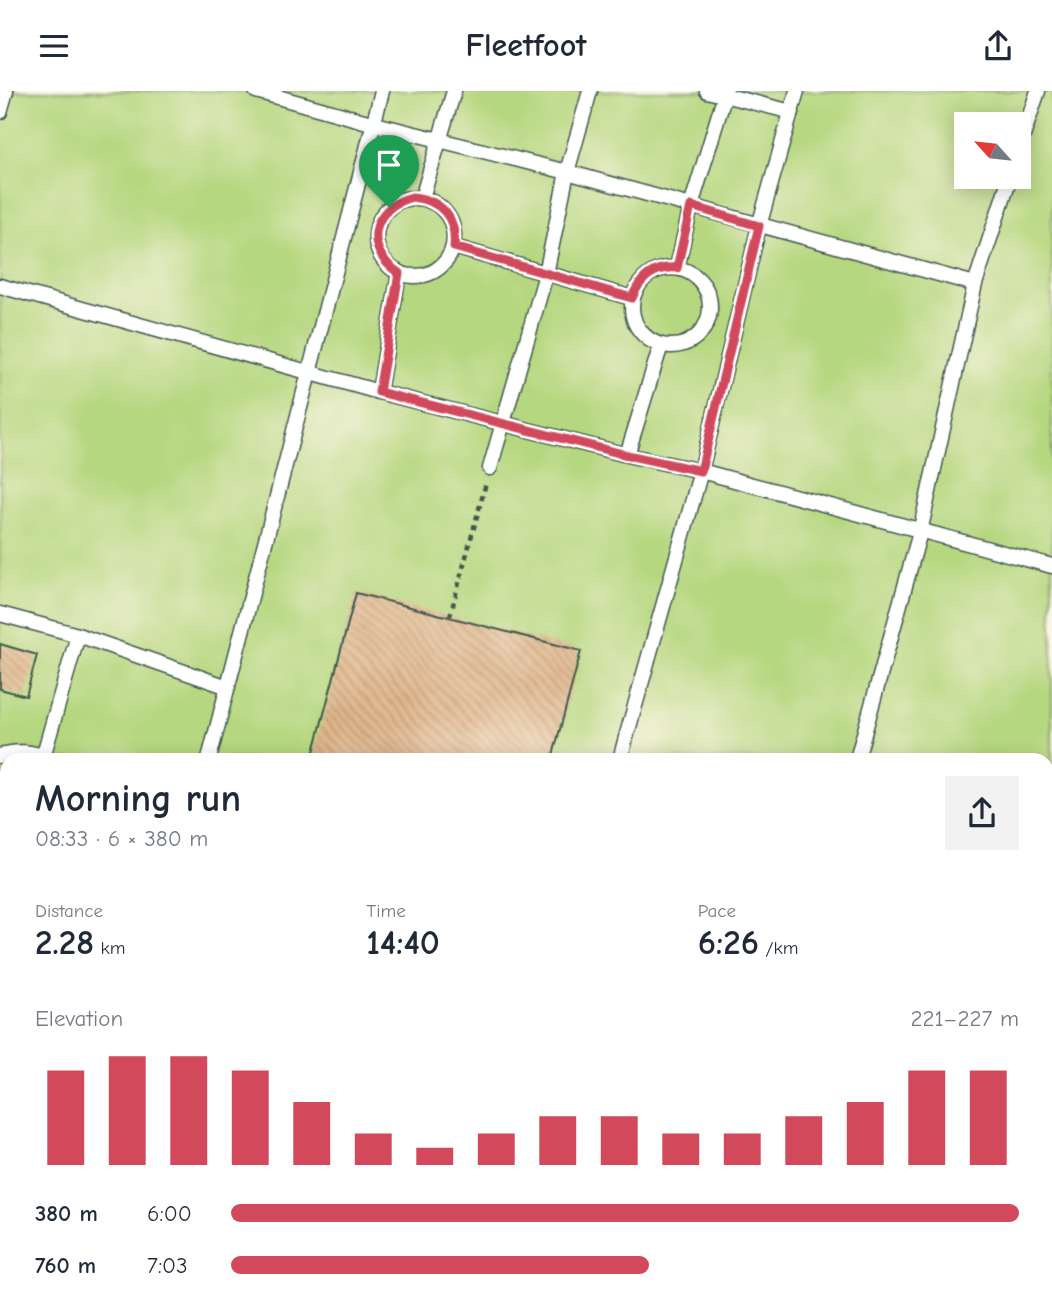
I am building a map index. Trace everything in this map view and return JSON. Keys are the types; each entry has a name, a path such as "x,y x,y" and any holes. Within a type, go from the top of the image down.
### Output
{"street":[{"path":"0,112 6,91"},
{"path":"256,91 439,141 566,172 975,284"},
{"path":"211,753 382,91"},
{"path":"422,198 454,91"},
{"path":"490,468 546,274 566,172 590,91"},
{"path":"707,91 725,93 792,112"},
{"path":"623,753 701,471 759,226 797,91"},
{"path":"1031,112 1038,91"},
{"path":"677,268 691,206 725,93"},
{"path":"859,753 920,532 975,284 1006,189"},
{"path":"422,198 436,203 446,211 455,234 454,247 448,260 438,270 412,277 388,266 380,255 376,242 377,228 389,207 400,200 422,198"},
{"path":"454,247 632,298"},
{"path":"677,268 691,273 701,281 710,303 709,317 703,330 694,339 682,345 668,347 643,336 635,325 631,312 632,298 637,286 655,270 677,268"},
{"path":"379,392 399,273"},
{"path":"0,286 379,392 701,471 1052,566"},
{"path":"627,455 661,345"},
{"path":"0,614 78,635 228,687"},
{"path":"46,753 78,635"}],"path":[{"path":"450,616 490,468"}],"green space":[{"path":"0,91 1052,91 1052,753 0,753"}],"building":[{"path":"356,593 581,651 554,753 314,753"},
{"path":"0,644 37,655 26,696 0,689"}],"route":[{"path":"412,197 436,203 446,211 452,222 454,247 632,298 637,286 655,270 677,268 691,206 759,226 701,471 379,392 399,273 388,266 380,255 376,242 381,217 389,207 412,197"}]}
